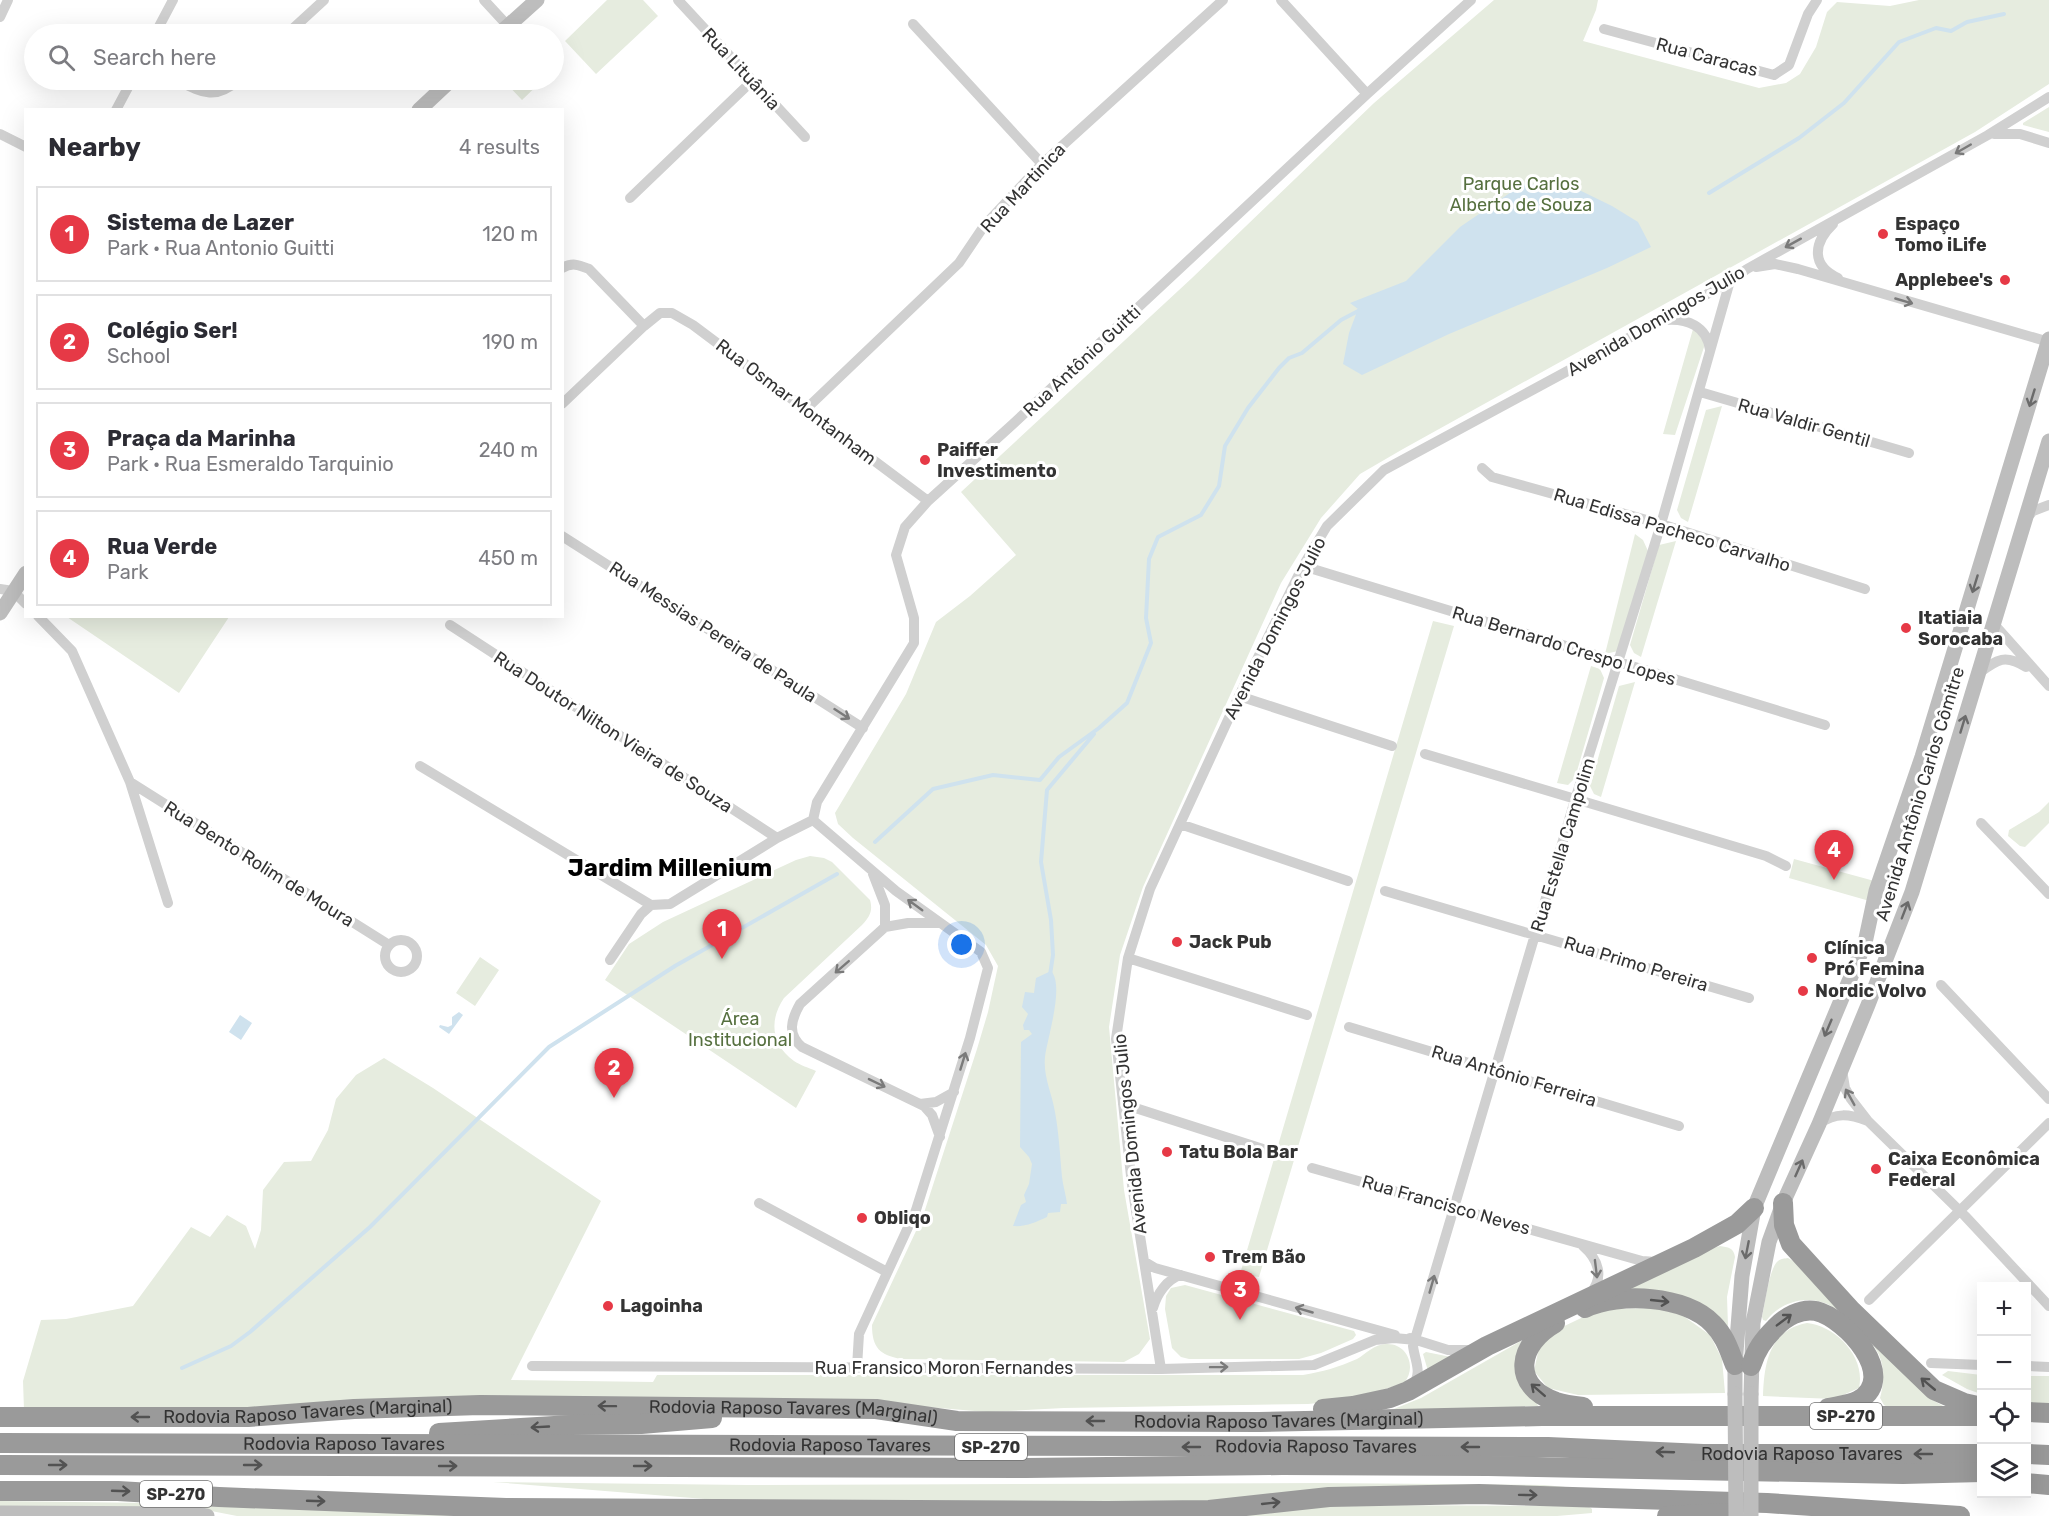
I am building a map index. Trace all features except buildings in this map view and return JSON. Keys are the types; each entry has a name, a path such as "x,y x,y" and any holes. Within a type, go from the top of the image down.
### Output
{"highway":[{"path":"1783,1203 1784,1225 1791,1244 1851,1310 1934,1390 1977,1406"},
{"path":"1408,1391 1487,1346 1721,1233 1737,1224 1754,1208"},
{"path":"1676,1417 1566,1405 1544,1397 1528,1382 1524,1368 1531,1342 1542,1330 1590,1306 1615,1300 1642,1299 1668,1301 1692,1308 1713,1323 1743,1366 1764,1339 1791,1314 1816,1311 1835,1320 1853,1335 1867,1352 1874,1375 1870,1390 1857,1402 1810,1410 1711,1417"},
{"name":"SP-270","path":"1127,1420 1338,1408 1390,1398 1408,1391"},
{"name":"Rodovia Raposo Tavares (Marginal)","path":"0,1417 248,1418 354,1409 480,1405 876,1409 957,1421 1259,1422 1530,1416 1977,1416"},
{"path":"176,1444 298,1434 416,1435 561,1426 641,1424 786,1408"},
{"path":"2031,1414 2049,1414"},
{"name":"Rodovia Raposo Tavares","path":"0,1443 1536,1447 1703,1454 1977,1454"},
{"path":"2031,1455 2049,1455"},
{"name":"Rodovia Raposo Tavares","path":"0,1465 1026,1468 1282,1465 1488,1466 1904,1474 1977,1472"},
{"path":"2031,1472 2049,1472"},
{"path":"1904,1474 1977,1480"},
{"path":"2031,1484 2049,1485"},
{"name":"SP-270","path":"0,1491 118,1491 418,1506 1209,1510 1329,1497 1479,1494 1767,1503 1960,1516"},
{"path":"1667,1516 1832,1507"},
{"path":"752,1509 810,1516"}],"main road":[{"path":"511,24 537,0"},
{"path":"421,108 440,90"},
{"name":"Avenida Antônio Carlos Cômitre","path":"1751,1516 1751,1394 1743,1366 1742,1276 1754,1208 1865,943 1876,891 1922,757 2049,341"},
{"name":"Avenida Antônio Carlos Cômitre","path":"1736,1516 1735,1394 1753,1323 1769,1242 1783,1203 1869,1005 1912,892 2049,441"},
{"path":"0,613 7,590 24,575"},
{"path":"0,1513 198,1514 207,1516"}],"street":[{"path":"0,16 9,0"},
{"path":"160,24 173,0"},
{"path":"298,24 324,0"},
{"path":"484,0 500,24"},
{"name":"Rua Lituânia","path":"678,0 805,137"},
{"name":"Rua Martinica","path":"805,410 959,263 984,226 1042,164 1223,0"},
{"path":"1281,0 1367,94"},
{"name":"Rua Antônio Guitti","path":"813,820 817,802 914,643 914,618 896,555 905,527 928,501 1471,0"},
{"name":"Rua Caracas","path":"1808,0 1808,14"},
{"name":"Rua Caracas","path":"1604,29 1774,75 1790,66 1808,14 1816,0"},
{"path":"913,24 1042,164"},
{"path":"630,198 752,81"},
{"path":"117,108 127,90"},
{"path":"197,90 214,93 222,90"},
{"name":"Avenida Domingos Julio","path":"1161,1369 1132,1185 1116,1039 1128,958 1150,889 1239,696 1303,566 1327,526 1384,470 1662,320 1747,269 1988,135 2049,97"},
{"path":"0,134 24,146"},
{"path":"1988,135 2020,134 2049,142"},
{"path":"1842,216 1826,230 1819,241 1820,261 1823,268 1833,275 1865,290"},
{"path":"564,267 570,264 589,269 644,326 564,402"},
{"path":"1747,269 1775,264 2049,341"},
{"name":"Rua Estella Campolim","path":"1416,1340 1575,800 1661,524 1730,281"},
{"name":"Rua Osmar Montanham","path":"644,326 660,313 672,313 693,325 928,501"},
{"path":"1662,320 1675,319 1693,323 1706,334 1710,350"},
{"name":"Rua Valdir Gentil","path":"1700,392 1909,453"},
{"path":"2042,465 2049,480"},
{"name":"Rua Edissa Pacheco Carvalho","path":"1482,468 1492,477 1661,524 1865,589"},
{"path":"2024,520 2033,511 2047,504"},
{"name":"Rua Messias Pereira de Paula","path":"564,537 863,728"},
{"name":"Rua Bernardo Crespo Lopes","path":"1303,566 1825,725"},
{"path":"7,590 24,603"},
{"path":"40,618 72,651 130,782 168,903"},
{"path":"1993,623 2049,686"},
{"name":"Rua Doutor Nilton Vieira de Souza","path":"450,625 777,838"},
{"path":"1978,674 1998,660 2006,658 2037,673"},
{"path":"1239,696 1392,746"},
{"path":"1425,754 1766,856 1786,866"},
{"path":"420,766 651,905 670,904 777,838 813,820 872,871 981,952 988,968 954,1092 916,1210 859,1334 857,1367"},
{"name":"Rua Bento Rolim de Moura","path":"130,782 389,945"},
{"path":"1981,823 2049,894"},
{"path":"1180,824 1348,881"},
{"path":"872,871 885,905 885,927"},
{"name":"Rua Primo Pereira","path":"1385,891 1749,998"},
{"path":"610,960 641,914 651,905"},
{"path":"940,1137 930,1112 920,1104 802,1047 795,1041 791,1030 793,1017 800,1004 885,927 908,923 941,923"},
{"path":"1128,958 1307,1015"},
{"path":"1941,985 2049,1099"},
{"name":"Rua Antônio Ferreira","path":"1349,1027 1679,1126"},
{"path":"1842,1068 1844,1084 1851,1099 1868,1121 1959,1210 2049,1306"},
{"path":"920,1104 936,1102 954,1092"},
{"path":"1123,1104 1263,1149"},
{"path":"1819,1124 1827,1118 1840,1114 1868,1121"},
{"path":"1869,1300 2049,1123"},
{"name":"Rua Francisco Neves","path":"1312,1168 1642,1262 1662,1262"},
{"path":"759,1203 887,1272"},
{"path":"1580,1244 1595,1258 1597,1265 1596,1285 1587,1297"},
{"path":"1145,1262 1155,1268 1431,1346 1448,1350 1472,1350 1487,1346"},
{"path":"1152,1311 1154,1303 1165,1286 1181,1275"},
{"path":"1353,1350 1367,1336 1367,1332 1360,1326"},
{"name":"Rua Fransico Moron Fernandes","path":"532,1366 1161,1369 1314,1365 1375,1340 1385,1338 1416,1340"},
{"path":"1408,1391 1418,1375 1413,1346 1416,1340"},
{"path":"1931,1363 1977,1365"},
{"path":"2031,1366 2049,1367"}],"green space":[{"path":"607,0 643,0 658,16 596,74 565,41"},
{"name":"Parque Carlos Alberto de Souza","path":"1494,0 1598,0 1583,41 1759,88 1786,83 1800,74 1816,47 1827,12 1837,2 1890,6 1919,0 2049,0 2049,84 1975,132 1360,474 1321,518 1281,583 1143,887 1120,955 1109,1027 1124,1190 1150,1339 1139,1354 1124,1362 901,1359 883,1353 876,1345 872,1325 923,1216 977,1049 998,966 986,945 853,838 838,824 835,813 906,694 936,622 970,596 1016,555 961,492 1192,278 1374,103"},
{"path":"512,90 532,90 522,100"},
{"path":"2049,107 2049,132 2023,125 2023,123"},
{"path":"1693,329 1700,333 1705,344 1675,435 1663,434"},
{"path":"1722,406 1688,522 1681,518 1677,510 1706,410"},
{"path":"1635,534 1643,540 1648,551 1618,651 1605,654"},
{"path":"1676,541 1641,657 1634,653 1630,645 1659,545"},
{"path":"68,618 228,618 179,693"},
{"path":"1433,621 1454,626 1259,1277 1240,1274"},
{"path":"1591,666 1600,669 1604,678 1575,778 1568,785 1557,783"},
{"path":"1635,682 1601,797 1594,794 1590,786 1619,686"},
{"path":"2049,802 2049,823 2025,847 2020,846 2008,836 2009,830 2039,812"},
{"name":"Área Institucional","path":"810,856 832,862 870,900 871,910 862,925 784,998 779,1006 775,1031 781,1047 794,1061 816,1071 796,1108 605,980 629,944 663,922 796,860"},
{"path":"1794,859 1878,882 1873,902 1789,878"},
{"path":"480,957 499,970 475,1006 456,993"},
{"path":"384,1058 433,1088 601,1201 511,1380 653,1382 657,1375 1303,1375 1324,1371 1357,1359 1382,1344 1394,1345 1405,1352 1410,1364 1408,1377 1404,1383 1350,1400 1308,1404 1064,1408 987,1412 927,1407 24,1410 23,1381 41,1320 66,1319 133,1306 191,1227 210,1237 227,1215 246,1226 255,1249 261,1230 263,1190 284,1162 311,1161 328,1130 336,1099 356,1075"},
{"path":"1720,1246 1730,1248 1735,1257 1727,1297 1728,1326 1706,1307 1693,1300 1664,1294 1623,1294 1629,1286 1704,1251"},
{"path":"1788,1258 1795,1262 1929,1398 1943,1406 1891,1409 1884,1405 1880,1398 1883,1370 1876,1349 1847,1319 1827,1304 1808,1300 1789,1303 1766,1321 1763,1320 1772,1271 1778,1261"},
{"path":"1185,1285 1354,1331 1356,1335 1353,1339 1321,1353 1299,1359 1189,1359 1181,1357 1172,1348 1165,1309 1166,1296 1171,1288"},
{"path":"1656,1308 1682,1315 1710,1335 1722,1359 1725,1393 1578,1395 1548,1388 1534,1371 1540,1343 1554,1331 1600,1309"},
{"path":"1807,1323 1828,1330 1847,1345 1858,1365 1859,1388 1834,1399 1763,1396 1765,1372 1771,1350 1784,1333"},
{"path":"1521,1341 1518,1352 1538,1406 1384,1413 1421,1398"},
{"path":"1426,1352 1451,1357 1428,1371 1423,1354"},
{"path":"1948,1371 1977,1375 1977,1393 1967,1389 1942,1375"},
{"path":"2031,1376 2049,1376 2049,1403 2031,1403"},
{"path":"493,1482 748,1485 1320,1483 1544,1485 1609,1491 1169,1504 755,1503"},
{"path":"0,1501 221,1504 566,1516 237,1516 196,1508 0,1506"},
{"path":"1334,1505 1588,1506 1592,1509 1592,1513 1557,1516 1222,1516"}],"water":[{"path":"1523,184 1571,186 1612,206 1638,222 1651,247 1607,268 1449,334 1362,375 1343,364 1349,333 1358,309 1350,303 1406,281 1460,227"},
{"path":"1051,971 1055,978 1056,1000 1045,1064 1046,1078 1054,1105 1067,1204 1061,1204 1060,1212 1048,1213 1047,1217 1022,1226 1013,1226 1021,1205 1026,1202 1024,1195 1029,1184 1032,1164 1020,1147 1021,1042 1032,1034 1029,1030 1024,1030 1023,1025 1028,1014 1022,1007 1025,992 1034,993 1036,978"},
{"path":"459,1012 463,1015 449,1034 439,1027 440,1025 448,1027 452,1025 452,1017"},
{"path":"240,1015 252,1023 241,1040 229,1032"}],"waterway":[{"path":"1709,193 1799,138 1844,103 1899,42 1936,28 1951,31 1967,22 2004,14"},
{"path":"875,842 933,789 993,775 1040,780 1059,757 1099,728 1127,703 1151,643 1146,618 1149,559 1158,537 1201,515 1219,486 1225,446 1248,408 1279,368 1289,358 1302,353 1341,320 1360,310"},
{"path":"1050,975 1053,955 1051,920 1041,862 1047,790 1094,734"},
{"path":"182,1368 231,1346 250,1332 370,1227 549,1047 675,966 837,874"}],"place":[{"name":"Espaço Tomo iLife","path":"1883,234"},
{"name":"Applebee's","path":"2005,280"},
{"name":"Paiffer Investimento","path":"925,460"},
{"name":"Itatiaia Sorocaba","path":"1906,628"},
{"name":"Rua Verde","path":"1834,880"},
{"name":"Jack Pub","path":"1177,942"},
{"name":"Clínica Pró Femina","path":"1812,958"},
{"name":"Sistema de Lazer","path":"722,959"},
{"name":"Nordic Volvo","path":"1803,991"},
{"name":"Colégio Ser!","path":"614,1098"},
{"name":"Tatu Bola Bar","path":"1167,1152"},
{"name":"Caixa Econômica Federal","path":"1876,1169"},
{"name":"Obliqo","path":"862,1218"},
{"name":"Trem Bão","path":"1210,1257"},
{"name":"Lagoinha","path":"608,1306"},
{"name":"Praça da Marinha","path":"1240,1320"}],"district":[{"name":"Jardim Millenium","path":"670,868"}]}
